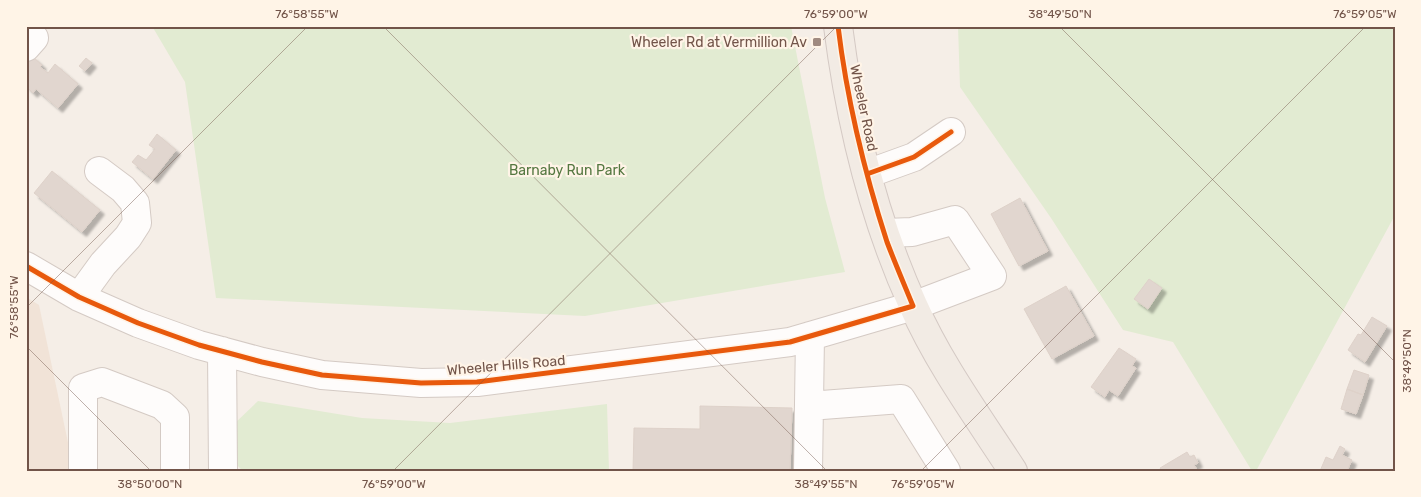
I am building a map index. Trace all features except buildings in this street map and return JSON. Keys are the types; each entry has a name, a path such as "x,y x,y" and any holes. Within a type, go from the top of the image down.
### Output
{"main road":[{"name":"Wheeler Road","path":"838,26 854,125 867,174 885,233 913,306 950,375 1013,471"}],"street":[{"path":"867,174 914,157 951,132"},
{"path":"79,297 103,264 128,238 137,223 135,203 123,189 100,171"},
{"name":"Wheeler Hills Road","path":"26,266 79,297 138,322 199,345 222,351 322,375 421,383 477,382 790,342 913,306 992,276 955,220 912,232 885,233"},
{"path":"808,471 810,336"},
{"path":"222,351 223,471"},
{"path":"83,471 83,388 102,382 162,405 175,417 175,471"},
{"path":"809,406 901,399 946,471"}],"shaded area":[{"path":"26,297 39,305 74,471 26,471"}],"green space":[{"name":"Barnaby Run Park","path":"152,26 791,26 825,198 845,272 585,316 216,298 185,82"},
{"path":"958,26 1395,26 1395,215 1256,471 1252,471 1173,342 1123,330 1051,218 960,87"},
{"path":"258,401 362,418 450,423 607,404 609,471 243,471 231,459 233,425"}],"cycle path":[{"path":"26,266 79,297 138,323 199,345 262,362 322,375 421,383 477,382 790,342 913,306 887,242 871,189 851,108 838,26"},
{"path":"867,174 914,157 951,132"}],"place":[{"name":"Wheeler Rd at Vermillion Av","path":"817,42"}]}
